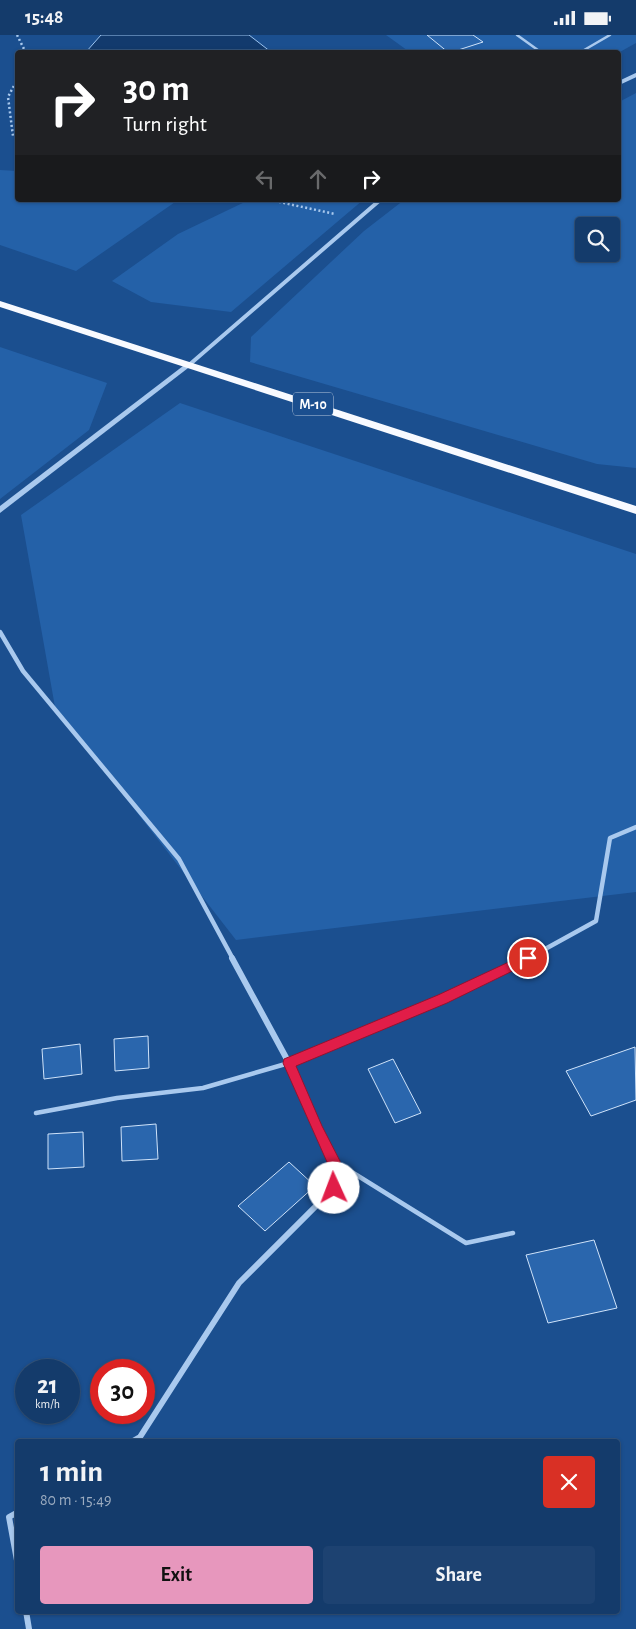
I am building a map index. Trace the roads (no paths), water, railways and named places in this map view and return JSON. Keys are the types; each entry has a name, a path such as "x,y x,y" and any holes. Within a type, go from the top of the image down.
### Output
{"highway":[{"name":"М-10","path":"0,304 636,510"}],"street":[{"path":"621,82 636,75"},
{"path":"0,510 189,365 377,202"},
{"path":"0,633 22,671 178,859 289,1063 317,1129 334,1161 334,1188 239,1283 140,1437 136,1439"},
{"path":"289,1063 442,999 563,941 596,921 610,838 636,827"},
{"path":"15,1514 9,1517 15,1549"},
{"path":"26,1614 29,1629"}],"lane":[{"path":"517,35 538,50"},
{"path":"584,50 610,35"},
{"path":"36,1113 117,1098 203,1088 289,1063"},
{"path":"334,1161 466,1243 513,1233"}]}
